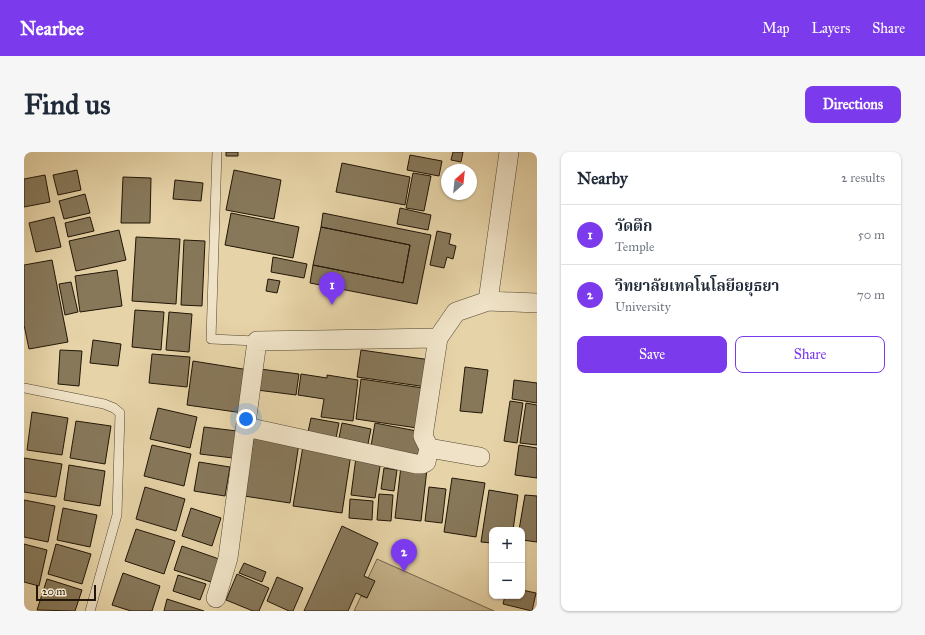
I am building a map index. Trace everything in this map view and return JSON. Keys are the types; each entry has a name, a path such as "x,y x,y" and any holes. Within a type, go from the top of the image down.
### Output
{"street":[{"path":"488,301 509,152"},
{"path":"246,427 416,464 422,464 426,462 429,448 423,436 438,338 456,312 488,301 537,303"},
{"path":"216,598 228,558 257,341 438,338"},
{"path":"429,448 480,456"}],"lane":[{"path":"217,152 211,339 257,341"},
{"path":"24,388 104,404 114,408 120,413 117,515 90,611"}],"shaded area":[{"path":"377,559 494,611 354,611 361,596 367,598 368,578"}],"building":[{"path":"226,152 238,152 238,156 226,156"},
{"path":"453,152 463,152 461,162 451,160"},
{"path":"410,155 442,161 439,176 407,170"},
{"path":"342,163 410,177 405,205 336,192"},
{"path":"77,170 81,190 58,195 53,175"},
{"path":"234,170 281,180 274,219 226,210"},
{"path":"413,173 431,176 424,211 406,208"},
{"path":"45,175 50,202 24,207 24,179"},
{"path":"123,177 151,178 150,223 121,223"},
{"path":"175,180 203,183 201,201 173,199"},
{"path":"85,194 90,213 64,219 59,201"},
{"path":"400,208 431,215 428,230 397,224"},
{"path":"231,213 299,227 293,258 225,245"},
{"path":"323,213 431,235 417,304 310,283 313,265 403,283 410,245 321,227"},
{"path":"54,217 61,247 36,252 29,223"},
{"path":"90,217 94,231 68,237 65,223"},
{"path":"321,227 410,245 403,283 313,265"},
{"path":"119,230 126,260 76,271 69,241"},
{"path":"437,231 451,234 449,244 456,246 453,259 447,257 444,268 430,265"},
{"path":"136,237 180,239 176,304 132,301"},
{"path":"184,240 205,241 202,306 181,305"},
{"path":"273,257 307,264 304,278 271,272"},
{"path":"52,260 68,342 29,349 24,325 24,265"},
{"path":"117,270 122,306 80,312 75,276"},
{"path":"268,279 280,281 277,293 266,291"},
{"path":"71,282 78,312 65,315 59,284"},
{"path":"135,310 164,312 161,350 132,347"},
{"path":"169,312 192,314 189,352 166,350"},
{"path":"93,340 121,344 118,366 90,363"},
{"path":"60,350 82,351 79,386 58,384"},
{"path":"361,350 431,360 427,387 357,377"},
{"path":"152,354 190,357 187,387 149,383"},
{"path":"193,361 249,370 243,413 187,405"},
{"path":"465,367 488,370 482,413 460,411"},
{"path":"260,369 299,374 296,395 257,390"},
{"path":"301,374 327,378 327,375 358,380 353,421 321,417 324,399 298,395"},
{"path":"361,379 430,389 424,429 356,419"},
{"path":"514,380 537,383 537,403 512,399"},
{"path":"510,401 523,403 517,443 504,441"},
{"path":"526,403 537,405 537,445 520,443"},
{"path":"158,408 197,417 190,448 150,439"},
{"path":"32,412 68,418 62,455 27,450"},
{"path":"311,418 339,423 336,438 308,432"},
{"path":"76,421 111,426 105,464 70,458"},
{"path":"342,423 371,429 368,444 339,438"},
{"path":"375,423 422,432 418,455 371,446"},
{"path":"204,427 237,431 233,458 200,454"},
{"path":"254,436 299,443 290,503 244,496"},
{"path":"152,445 191,454 184,486 144,476"},
{"path":"519,445 537,448 537,478 515,475"},
{"path":"303,446 351,454 342,513 293,506"},
{"path":"356,457 381,460 375,498 351,495"},
{"path":"24,458 62,464 56,497 24,492"},
{"path":"199,462 230,467 225,496 194,491"},
{"path":"69,465 105,471 100,506 64,500"},
{"path":"401,466 427,469 421,521 395,518"},
{"path":"384,468 397,470 394,491 381,489"},
{"path":"452,478 485,483 476,537 444,532"},
{"path":"145,487 185,499 176,531 136,519"},
{"path":"429,487 446,489 442,523 425,521"},
{"path":"489,490 518,495 513,527 489,527 489,543 481,542"},
{"path":"379,494 393,495 391,521 377,520"},
{"path":"525,495 537,496 537,542 525,540 525,527 520,527"},
{"path":"350,499 373,501 372,520 349,518"},
{"path":"24,500 55,506 48,542 24,537"},
{"path":"63,508 97,515 90,547 57,540"},
{"path":"191,508 221,518 212,546 182,536"},
{"path":"342,526 378,543 364,576 375,581 367,598 356,593 348,611 304,611"},
{"path":"136,529 175,541 164,574 125,561"},
{"path":"24,544 47,550 39,586 24,582"},
{"path":"56,544 91,554 82,584 48,574"},
{"path":"182,546 219,559 211,582 174,570"},
{"path":"244,563 266,572 262,582 239,573"},
{"path":"123,573 160,586 152,611 131,611 112,605"},
{"path":"237,574 269,588 259,611 253,611 226,600"},
{"path":"178,575 206,584 200,600 173,591"},
{"path":"277,577 303,588 293,611 289,611 267,601"},
{"path":"47,579 82,590 75,611 37,610"},
{"path":"525,591 536,593 532,611 503,604 504,599 525,599"},
{"path":"167,599 204,611 164,611"}],"place":[{"name":"วัดตึก","path":"332,305"},
{"name":"วิทยาลัยเทคโนโลยีอยุธยา","path":"404,572"}]}
